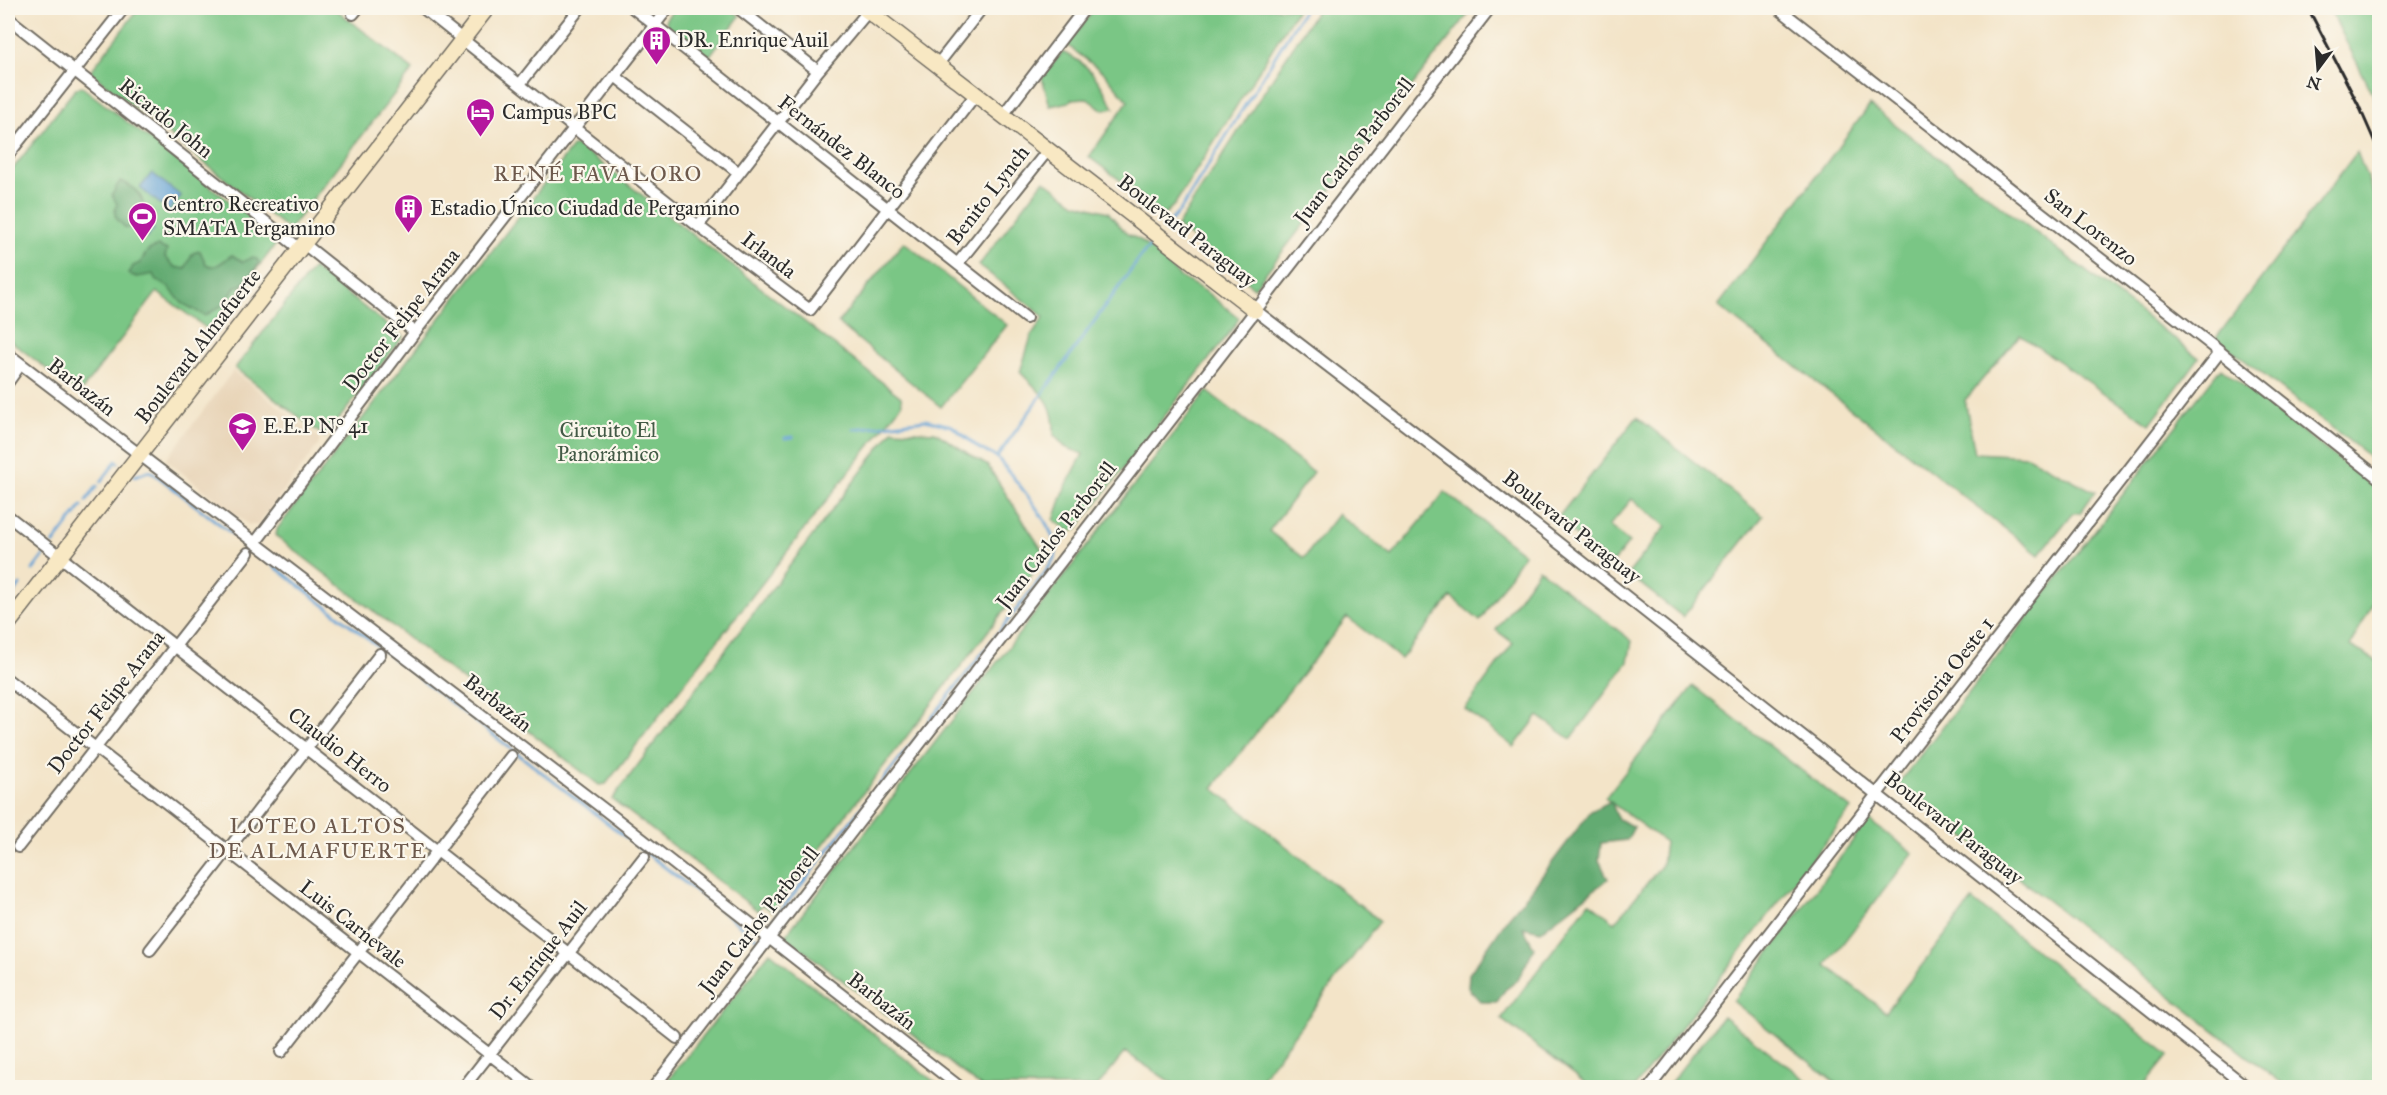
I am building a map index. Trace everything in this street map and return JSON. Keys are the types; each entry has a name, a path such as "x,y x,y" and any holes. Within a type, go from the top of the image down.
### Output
{"main road":[{"name":"Boulevard Almafuerte","path":"8,624 487,8"},
{"name":"Boulevard Paraguay","path":"868,9 1255,310"}],"street":[{"path":"8,155 124,8"},
{"name":"Irlanda","path":"423,8 698,226 810,310 889,208"},
{"path":"520,84 580,8"},
{"name":"Fernández Blanco","path":"633,8 1026,318"},
{"name":"Doctor Felipe Arana","path":"255,543 415,332 668,8"},
{"path":"738,8 818,71"},
{"path":"938,64 982,8"},
{"name":"Benito Lynch","path":"1003,115 1085,8"},
{"name":"Juan Carlos Parborell","path":"653,1088 1490,8"},
{"name":"San Lorenzo","path":"1778,8 2379,478"},
{"path":"698,226 868,9"},
{"name":"Ricardo John","path":"8,18 415,332"},
{"path":"615,76 739,173"},
{"path":"889,208 976,94"},
{"name":"Benito Lynch","path":"958,263 1048,150"},
{"name":"Boulevard Paraguay","path":"1255,310 1542,530 2248,1088"},
{"name":"Provisoria Oeste 1","path":"1649,1088 2220,352"},
{"name":"Barbazán","path":"8,354 961,1088"},
{"path":"8,382 21,364"},
{"name":"Claudio Herro","path":"8,516 677,1038"},
{"name":"Doctor Felipe Arana","path":"18,847 248,553"},
{"path":"150,950 380,654"},
{"name":"Luis Carnevale","path":"8,680 533,1088"},
{"path":"281,1052 511,756"},
{"name":"Dr. Enrique Auil","path":"464,1088 644,857"}],"shaded area":[{"name":"E.E.P N° 41","path":"233,371 319,438 319,444 258,525 249,525 166,460"}],"green space":[{"path":"139,8 334,8 413,70 289,230 90,72"},
{"path":"674,8 728,8 740,16 708,58 667,26 666,19"},
{"path":"1095,8 1298,8 1175,204 1163,216 1140,195 1089,157 1128,101 1104,73 1067,45"},
{"path":"1318,8 1473,8 1254,288 1177,226"},
{"path":"2329,8 2379,8 2379,106"},
{"path":"1062,52 1088,68 1114,108 1102,110 1086,98 1072,99 1069,102 1050,106 1042,78"},
{"name":"Centro Recreativo SMATA Pergamino","path":"82,87 277,238 277,243 209,330 157,292 79,394 8,339 8,175 76,88"},
{"path":"1870,105 2199,358 2150,424 2020,335 1965,400 1975,453 2027,456 2095,492 2080,513 2073,513 2039,555 1718,306"},
{"name":"Circuito El Panorámico","path":"573,146 579,146 901,397 902,404 606,784 599,785 276,536 277,529"},
{"path":"2357,152 2379,209 2379,464 2216,338"},
{"path":"1044,180 1075,203 1108,212 1127,234 1140,240 1180,277 1205,291 1239,318 1076,530 1069,531 1054,520 1065,488 1083,454 1065,447 1054,435 1052,414 1046,399 1020,372 1031,337 1044,317 979,265"},
{"path":"120,181 134,189 142,200 142,213 134,227 126,228 117,220 115,214 117,204 112,195"},
{"path":"904,242 1007,325 941,407 838,323"},
{"path":"158,246 167,250 165,257 175,267 185,269 193,253 200,251 206,264 210,266 219,264 232,255 243,262 253,257 258,260 259,264 242,285 236,286 226,303 205,316 182,303 168,286 157,281 154,274 137,277 129,274 133,266 140,263 148,250"},
{"path":"313,268 403,337 325,437 235,368"},
{"path":"2221,368 2379,491 2379,592 2350,646 2379,662 2379,1087 2287,1087 1898,784"},
{"path":"1207,391 1313,472 1269,531 1304,558 1338,514 1392,556 1445,492 1524,554 1480,621 1451,597 1401,659 1347,617 1213,788 1380,921 1255,1087 1178,1087 1125,1052 1097,1087 981,1087 785,936"},
{"path":"1637,417 1763,516 1683,617 1628,574 1666,526 1632,499 1609,526 1629,542 1612,564 1556,520"},
{"path":"893,430 935,432 988,466 1046,556 772,911 762,904 758,911 612,799"},
{"path":"1539,569 1632,641 1628,662 1571,739 1538,716 1514,747 1465,709 1513,643 1496,630"},
{"path":"1693,686 1851,809 1635,1087 1591,1087 1501,1019 1589,902 1615,922 1662,865 1665,842 1605,798"},
{"path":"1611,801 1618,819 1634,827 1627,840 1601,843 1599,860 1608,879 1541,931 1523,927 1534,948 1518,980 1505,990 1497,1002 1481,1002 1468,988 1469,974 1507,919 1591,811"},
{"path":"1868,820 1913,853 1826,965 1886,1012 1972,900 2169,1055 2143,1087 1841,1087 1733,1001"},
{"path":"770,952 941,1087 662,1087"},
{"path":"1723,1016 1815,1087 1667,1087"}],"water":[{"path":"152,173 181,196 169,211 140,188"},
{"path":"143,220 154,229 147,238 136,229"}],"waterway":[{"path":"1166,226 1180,211 1305,8"},
{"path":"854,429 925,420 952,426 980,449 997,457 1144,252 1153,244"},
{"path":"785,438 793,437"},
{"path":"768,927 1054,559 1055,543 1050,530 997,457"},
{"path":"101,482 116,461 118,463"},
{"path":"135,476 148,471 152,472 758,939"},
{"path":"86,501 97,486"},
{"path":"53,544 82,506"},
{"path":"33,570 45,554"},
{"path":"14,594 20,585"},
{"path":"8,602 11,598"}],"railway":[{"path":"2308,8 2359,106 2380,154"}],"place":[{"name":"DR. Enrique Auil","path":"656,66"},
{"name":"Campus BPC","path":"481,138"},
{"name":"Estadio Único Ciudad de Pergamino","path":"409,234"},
{"name":"Centro Recreativo SMATA Pergamino","path":"142,242"},
{"name":"E.E.P N° 41","path":"242,452"}],"district":[{"name":"RENÉ FAVALORO","path":"598,173"},
{"name":"LOTEO ALTOS DE ALMAFUERTE","path":"318,838"}]}
